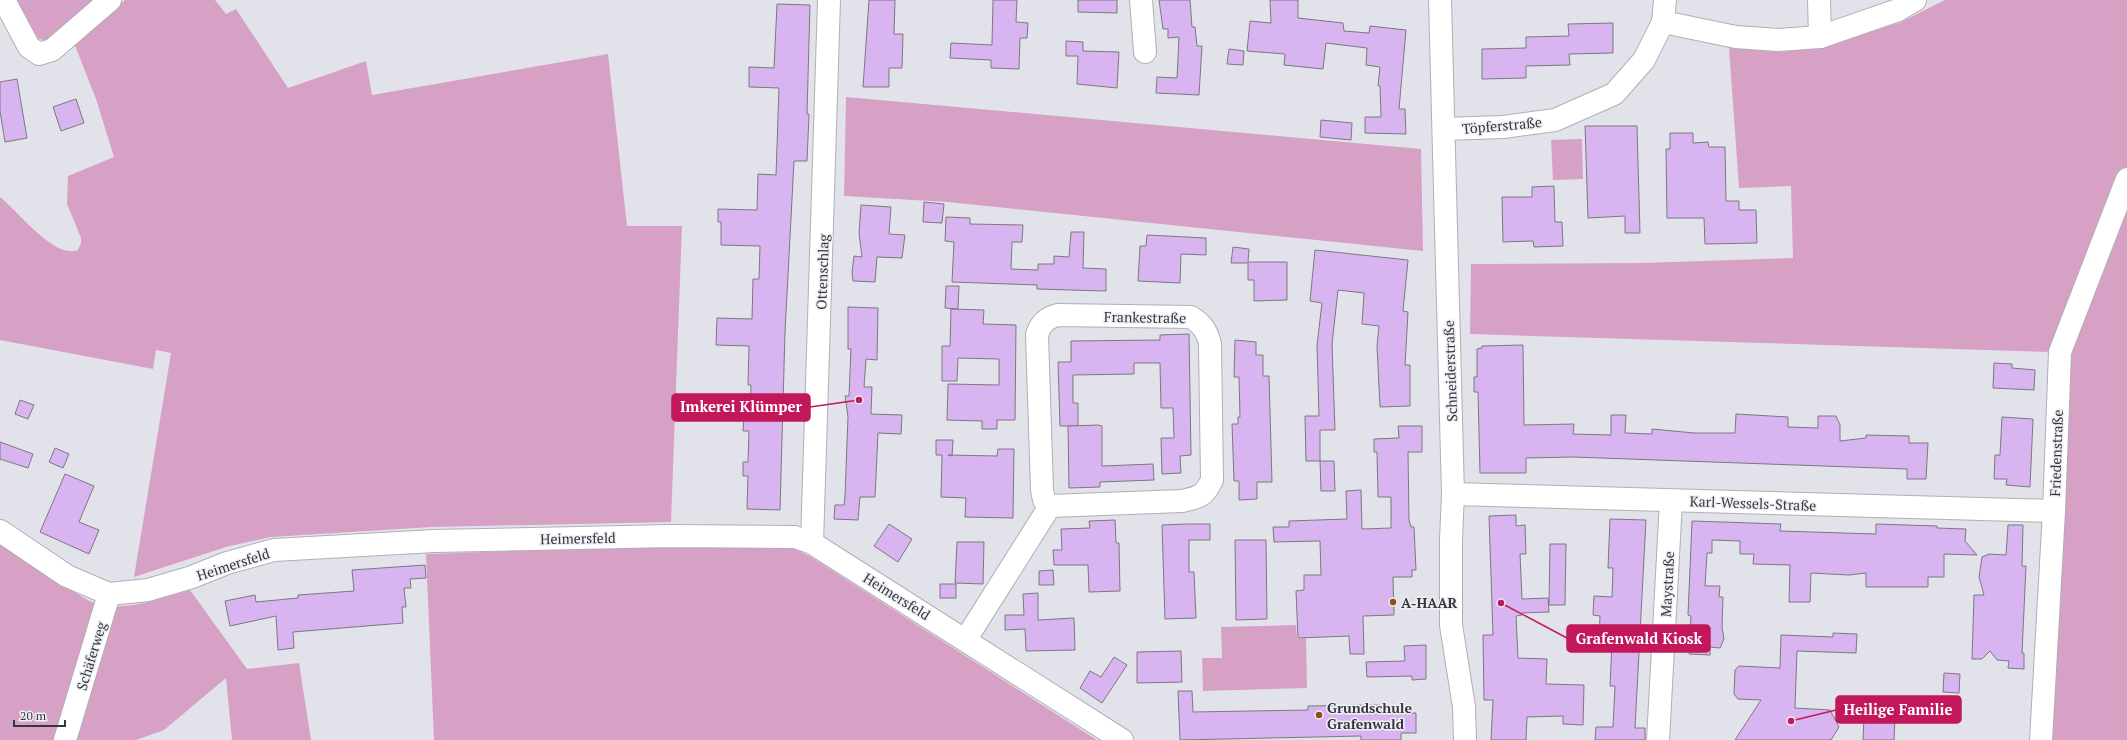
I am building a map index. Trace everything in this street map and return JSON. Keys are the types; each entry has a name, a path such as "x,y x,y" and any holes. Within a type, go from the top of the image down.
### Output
{"street":[{"path":"4,0 29,47 39,54 52,50 110,0"},
{"name":"Ottenschlag","path":"812,543 829,0"},
{"path":"1141,0 1145,52"},
{"name":"Schneiderstraße","path":"1440,0 1453,494 1450,547 1452,625 1464,707 1464,740"},
{"name":"Töpferstraße","path":"1444,129 1503,127 1555,120 1614,94 1644,60 1663,22 1665,0"},
{"path":"1819,0 1820,37"},
{"path":"1663,22 1736,37 1778,40 1820,37 1898,10 1915,0"},
{"name":"Friedenstraße","path":"2041,740 2054,511 2060,352 2127,179"},
{"name":"Frankestraße","path":"1058,315 1192,317 1199,322 1205,328 1210,344 1212,480 1206,492 1198,497 1182,501 1050,506 1044,500 1042,490 1037,336 1039,327 1044,321 1058,315"},
{"name":"Karl-Wessels-Straße","path":"1453,494 2054,511"},
{"name":"Maystraße","path":"1658,740 1671,500"},
{"path":"966,639 1050,506"},
{"name":"Heimersfeld","path":"0,531 67,576 109,594 148,590 192,577 227,563 274,550 434,541 670,536 795,536 812,543 966,639 1122,740"},
{"name":"Schäferweg","path":"65,740 109,594"}],"shaded area":[{"path":"9,0 103,0 54,42 29,37"},
{"path":"125,0 215,0 226,14 236,9 288,88 366,61 372,95 608,54 627,226 682,226 671,522 432,527 271,537 226,547 134,577 171,353 156,350 153,369 0,340 0,197 48,241 59,248 69,251 78,250 81,243 81,238 67,204 68,176 114,157 96,99 74,43"},
{"path":"1945,0 2127,0 2127,740 2052,740 2050,352 1470,334 1471,264 1643,263 1793,258 1791,186 1739,188 1729,48 1779,52 1822,47 1901,22"},
{"path":"846,97 1421,149 1423,251 948,202 844,196"},
{"path":"1582,139 1583,179 1553,180 1551,140"},
{"path":"0,540 67,587 94,603 103,606 114,607 136,604 190,590 247,669 299,663 311,740 232,740 226,678 164,730 136,740 0,740"},
{"path":"671,545 791,547 811,557 1097,740 434,740 426,554"},
{"path":"1296,625 1297,639 1306,638 1307,688 1203,691 1202,658 1222,658 1221,627"}],"building":[{"path":"869,0 895,0 894,34 903,34 902,68 889,68 889,87 863,87"},
{"path":"993,0 1017,0 1016,22 1028,23 1027,38 1020,38 1019,69 991,68 991,60 950,58 951,43 992,45"},
{"path":"1078,0 1117,0 1117,13 1078,12"},
{"path":"1159,0 1190,0 1192,27 1195,27 1197,46 1202,46 1199,95 1156,93 1157,77 1177,78 1179,37 1168,38 1168,29 1163,29"},
{"path":"1270,0 1298,0 1298,18 1343,23 1344,31 1369,33 1370,26 1406,30 1399,109 1405,109 1406,134 1365,133 1365,117 1381,117 1380,86 1378,86 1380,67 1366,65 1367,48 1326,43 1323,69 1284,65 1285,54 1247,51 1250,21 1271,23"},
{"path":"777,4 810,5 807,161 794,161 785,332 780,510 747,509 748,476 743,476 743,462 748,462 749,431 743,431 744,416 750,417 751,385 748,385 749,346 716,345 717,318 752,319 753,279 759,279 760,246 721,245 721,222 718,222 718,209 757,210 758,174 776,175 779,88 749,87 749,67 774,68"},
{"path":"1613,23 1613,53 1569,54 1570,65 1526,66 1526,78 1482,79 1482,49 1526,48 1526,37 1569,36 1568,24"},
{"path":"1066,41 1083,42 1083,51 1119,52 1117,88 1077,84 1078,56 1066,56"},
{"path":"1229,49 1244,51 1243,65 1227,64"},
{"path":"17,79 27,138 5,142 0,111 0,82"},
{"path":"76,99 84,123 61,131 53,107"},
{"path":"1321,120 1352,123 1351,140 1320,137"},
{"path":"1585,126 1637,126 1640,233 1625,233 1625,216 1588,218"},
{"path":"1670,133 1693,133 1693,143 1708,142 1709,147 1725,147 1726,201 1739,201 1739,210 1756,210 1757,243 1705,244 1704,218 1667,218 1666,149 1670,149"},
{"path":"1554,186 1555,222 1562,222 1563,246 1534,247 1533,241 1503,242 1502,197 1532,197 1532,187"},
{"path":"924,202 944,204 942,223 923,222"},
{"path":"861,205 891,207 889,234 905,235 902,258 877,257 875,282 853,281 852,272 854,256 862,257 859,233"},
{"path":"946,217 970,218 970,224 1023,225 1022,242 1012,242 1011,269 1038,270 1038,264 1054,264 1054,256 1069,257 1071,232 1084,232 1083,268 1106,269 1106,291 1037,289 1037,285 952,282 954,242 945,241"},
{"path":"1147,235 1206,238 1206,255 1181,254 1180,283 1138,281 1140,246 1146,246"},
{"path":"1233,247 1249,249 1248,262 1287,262 1287,300 1254,301 1254,280 1248,280 1248,263 1231,263"},
{"path":"1315,250 1408,260 1403,311 1408,312 1405,365 1410,365 1410,406 1380,407 1377,346 1379,326 1362,324 1364,293 1338,290 1332,344 1335,430 1320,430 1320,461 1306,461 1305,416 1319,416 1317,345 1322,303 1310,301"},
{"path":"946,286 959,286 958,309 945,308"},
{"path":"848,307 878,308 877,360 866,359 864,387 872,387 871,414 902,415 901,434 878,433 875,497 860,497 858,520 834,519 835,505 844,505 845,496 848,417 845,396 849,396 851,349 848,349"},
{"path":"951,309 984,310 983,324 1016,325 1015,420 997,420 997,429 982,429 982,421 947,420 948,384 999,385 999,359 958,358 957,381 942,381 942,346 950,346"},
{"path":"1189,334 1191,455 1180,456 1181,473 1162,474 1161,438 1174,438 1173,408 1161,408 1160,363 1134,363 1134,374 1073,375 1073,403 1078,403 1078,426 1060,426 1058,362 1071,362 1071,341 1160,340 1160,335"},
{"path":"1235,340 1256,342 1256,355 1263,355 1263,376 1269,376 1272,482 1257,482 1257,499 1239,500 1239,481 1234,481 1232,424 1238,424 1238,417 1240,417 1239,377 1234,377"},
{"path":"1523,345 1524,425 1574,424 1573,434 1611,435 1611,415 1626,415 1625,433 1652,434 1652,429 1694,433 1735,433 1736,414 1788,417 1788,427 1818,428 1818,416 1836,416 1840,425 1840,441 1866,438 1866,435 1909,436 1909,443 1928,443 1926,479 1907,479 1907,469 1573,457 1526,458 1526,473 1480,473 1478,392 1474,392 1474,377 1477,377 1477,349 1482,348 1482,346"},
{"path":"1994,363 2012,364 2012,368 2035,370 2034,390 1993,388"},
{"path":"20,400 34,405 28,419 15,414"},
{"path":"2002,417 2033,419 2030,487 2006,485 2007,479 1994,479 1995,455 2000,455"},
{"path":"1068,426 1102,426 1102,466 1153,464 1154,480 1100,482 1100,487 1069,488"},
{"path":"1398,426 1422,426 1422,452 1408,452 1409,520 1411,527 1414,527 1416,570 1412,570 1412,577 1393,577 1394,615 1363,616 1364,654 1350,654 1349,636 1298,638 1296,591 1304,590 1304,575 1321,575 1320,541 1274,542 1273,527 1289,527 1289,521 1347,519 1346,491 1361,490 1362,529 1391,528 1391,497 1378,497 1377,452 1374,452 1374,439 1399,438"},
{"path":"936,440 953,440 952,455 997,456 998,449 1014,449 1013,518 965,517 966,498 941,497 942,455 936,455"},
{"path":"0,442 33,454 28,468 0,459"},
{"path":"55,448 69,454 63,468 49,462"},
{"path":"1320,461 1334,461 1335,491 1321,491"},
{"path":"65,474 94,486 79,522 99,530 89,554 40,532"},
{"path":"1516,515 1516,526 1525,525 1526,554 1520,554 1522,599 1548,598 1549,612 1522,613 1522,615 1516,616 1518,658 1547,659 1546,684 1584,685 1583,725 1563,724 1563,716 1527,717 1526,740 1491,740 1493,700 1484,700 1483,635 1493,635 1489,516"},
{"path":"1610,519 1646,520 1635,728 1645,728 1645,740 1595,740 1596,727 1613,727 1615,686 1610,686 1612,642 1599,641 1600,616 1593,615 1594,596 1612,597 1613,568 1608,568"},
{"path":"1115,520 1116,543 1119,543 1120,591 1089,592 1088,565 1054,565 1053,550 1062,550 1061,529 1090,528 1089,521"},
{"path":"1692,521 1781,524 1780,531 1876,534 1876,524 1937,526 1937,528 1966,529 1965,541 1977,555 1944,554 1944,577 1928,577 1928,587 1866,587 1866,573 1849,575 1811,573 1810,602 1789,602 1790,565 1753,564 1754,554 1740,554 1740,541 1712,540 1712,553 1707,553 1705,586 1720,586 1719,597 1723,597 1722,627 1724,639 1720,648 1710,647 1710,655 1689,654 1691,616 1688,615"},
{"path":"889,524 912,539 898,562 874,546"},
{"path":"1210,524 1210,540 1189,540 1189,572 1194,572 1196,618 1165,619 1162,525"},
{"path":"2008,525 2023,525 2022,566 2026,566 2022,653 2024,653 2024,669 2008,668 2009,661 1997,660 1990,651 1982,659 1972,659 1974,595 1984,595 1979,577 1982,557 1989,554 2006,555"},
{"path":"1235,540 1266,540 1267,619 1236,620"},
{"path":"957,542 984,542 983,584 955,583"},
{"path":"1550,544 1566,544 1565,605 1549,605"},
{"path":"425,565 426,578 410,579 411,588 404,588 406,607 402,607 403,623 293,632 294,648 278,650 276,616 230,626 225,601 255,595 256,602 298,598 298,595 354,591 352,570"},
{"path":"1053,570 1054,585 1039,585 1039,571"},
{"path":"940,584 956,584 956,598 940,598"},
{"path":"1038,593 1038,620 1074,618 1075,650 1026,651 1025,629 1005,630 1005,615 1024,615 1023,594"},
{"path":"1833,633 1857,634 1856,653 1797,651 1795,708 1830,710 1839,727 1831,740 1735,740 1761,700 1738,699 1734,694 1735,670 1739,666 1780,668 1781,635 1833,637"},
{"path":"1426,645 1426,679 1412,680 1412,676 1367,677 1366,662 1405,661 1404,646"},
{"path":"1181,651 1182,682 1137,683 1137,652"},
{"path":"1114,657 1127,665 1102,703 1080,688 1090,671 1101,677"},
{"path":"1944,673 1960,674 1959,693 1943,692"},
{"path":"1178,691 1192,691 1193,712 1308,710 1308,706 1379,705 1384,706 1384,713 1416,713 1416,733 1401,733 1401,740 1361,740 1361,736 1180,740"},
{"path":"1864,716 1895,718 1894,740 1863,740"}],"place":[{"name":"Imkerei Klümper","path":"859,400"},
{"name":"A-HAAR","path":"1393,602"},
{"name":"Grafenwald Kiosk","path":"1501,603"},
{"name":"Grundschule Grafenwald","path":"1319,715"},
{"name":"Heilige Familie","path":"1791,721"}]}
